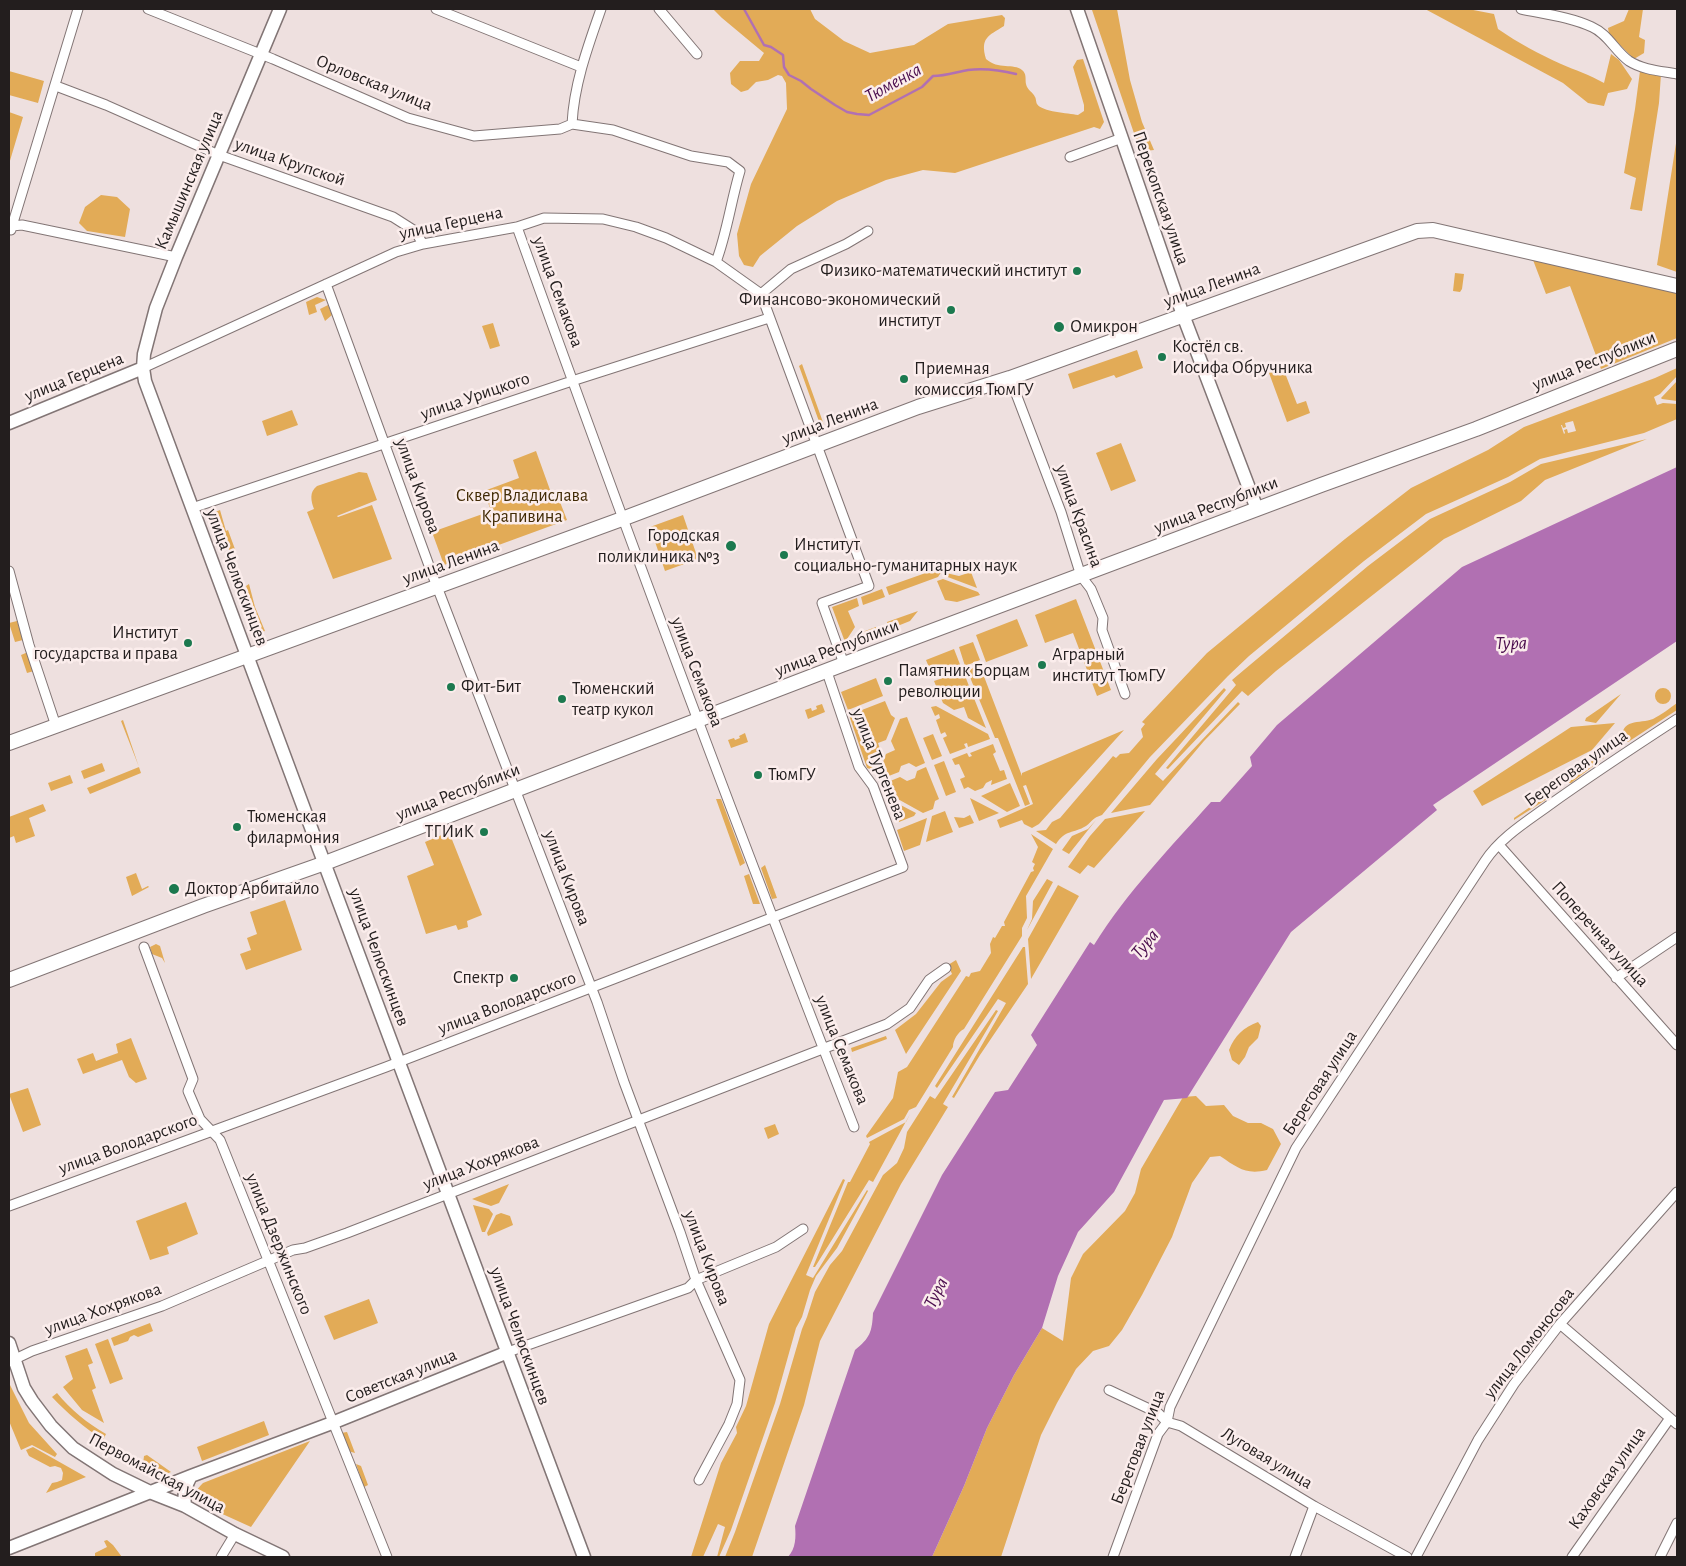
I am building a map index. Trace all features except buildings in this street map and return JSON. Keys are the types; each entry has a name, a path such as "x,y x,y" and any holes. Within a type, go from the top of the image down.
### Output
{"main road":[{"name":"улица Ленина","path":"9,743 622,519 918,407 1010,378 1417,231 1433,230 1677,286"},
{"name":"улица Республики","path":"9,980 203,906 324,863 844,664 1476,429 1677,348"}],"street":[{"path":"11,228 78,9"},
{"name":"Орловская улица","path":"148,9 261,54 408,118 474,136 560,129 572,124 613,130 691,156 728,162 740,171 732,197 722,246 716,262"},
{"name":"Камышинская улица","path":"143,368 150,327 176,257 280,9"},
{"path":"436,9 581,67"},
{"path":"572,124 573,108 581,67 601,9"},
{"path":"658,9 697,54"},
{"name":"Перекопская улица","path":"1077,9 1183,315 1257,509"},
{"path":"1522,9 1569,19 1593,27 1603,33 1628,60 1642,67 1677,74"},
{"name":"улица Крупской","path":"56,86 106,105 219,155 393,216 415,231 423,244"},
{"path":"1070,156 1122,138"},
{"name":"улица Герцена","path":"9,423 143,368 396,252 423,244 516,227 544,218 603,219 659,235 716,262 761,294"},
{"path":"11,228 22,225 176,257"},
{"name":"улица Семакова","path":"516,227 622,519 772,918 854,1127"},
{"path":"844,664 822,603 869,586 761,294 791,269 846,244 868,231"},
{"name":"улица Кирова","path":"326,284 437,586 592,988 696,1280 740,1380 737,1404 729,1424 699,1480"},
{"name":"улица Урицкого","path":"192,508 572,381 770,318"},
{"name":"улица Челюскинцев","path":"143,368 150,393 192,508 584,1557"},
{"name":"улица Красина","path":"1010,378 1061,512 1082,576 1091,589 1102,618 1102,630 1125,694"},
{"path":"9,571 29,645 56,726"},
{"name":"улица Тургенева","path":"827,672 860,767 873,786 903,867"},
{"name":"Береговая улица","path":"1114,1557 1158,1434 1167,1422 1170,1407 1296,1148 1484,861 1520,826 1677,718"},
{"name":"Поперечная улица","path":"1499,845 1677,1045"},
{"name":"улица Володарского","path":"9,1206 399,1062 903,867"},
{"path":"1616,978 1677,937"},
{"name":"улица Дзержинского","path":"144,947 193,1079 188,1091 200,1119 220,1140 386,1557"},
{"name":"улица Хохрякова","path":"11,1361 32,1351 144,1313 293,1250 305,1248 887,1024 910,1008 929,980 946,968"},
{"name":"улица Ломоносова","path":"1416,1557 1478,1440 1514,1384 1560,1324 1677,1192"},
{"name":"Советская улица","path":"9,1548 332,1423 508,1352 688,1288 696,1280 776,1247 803,1229"},
{"path":"1560,1324 1673,1421"},
{"name":"Первомайская улица","path":"9,1343 11,1361 24,1388 62,1438 93,1462 152,1493 185,1506 235,1534 283,1557"},
{"name":"Луговая улица","path":"1109,1390 1158,1413 1167,1422 1181,1426 1314,1506 1407,1557"},
{"name":"Каховская улица","path":"1572,1557 1673,1421"},
{"path":"185,1506 184,1493 186,1484 191,1476"},
{"path":"1295,1557 1314,1506"},
{"path":"1660,1557 1677,1523"},
{"path":"221,1557 235,1534"}],"green space":[{"path":"713,9 810,9 815,19 844,41 870,53 914,45 948,24 1002,15 1005,18 1004,26 990,35 985,42 984,52 986,59 996,64 1022,70 1027,86 1040,107 1078,115 1084,111 1084,105 1073,67 1077,60 1083,59 1104,122 1100,129 1094,127 955,173 923,170 886,180 837,201 797,226 760,256 753,267 744,265 739,256 737,234 751,184 787,109 786,83 782,76 778,75 768,80 756,82 748,90 741,92 731,84 730,73 740,61 759,61 764,53"},
{"path":"1117,9 1130,80 1142,122 1154,150 1145,151 1138,145 1092,10"},
{"path":"1425,9 1468,9 1494,14 1498,29 1521,44 1553,60 1604,83 1611,54 1619,60 1632,79 1627,89 1608,93 1604,106 1588,103 1563,83"},
{"path":"1629,9 1643,9 1639,37 1645,40 1644,53 1634,59 1609,34 1608,28 1624,21"},
{"path":"9,71 44,81 38,103 9,95"},
{"path":"1640,71 1661,74 1659,103 1642,211 1630,209 1636,178 1624,173"},
{"path":"9,112 23,117 9,164"},
{"path":"1677,137 1676,249 1677,272 1657,265"},
{"path":"101,195 117,197 130,209 125,237 87,231 79,223 85,207"},
{"path":"1533,260 1677,292 1677,338 1601,369 1570,286 1546,294"},
{"path":"1455,273 1464,274 1460,292 1453,291"},
{"path":"317,297 326,300 315,305 317,312 309,315 306,302"},
{"path":"328,305 332,315 325,321 320,309"},
{"path":"493,323 500,346 490,349 482,326"},
{"path":"1137,350 1143,368 1116,378 1114,375 1073,389 1068,374"},
{"path":"802,364 824,425 821,427 799,366"},
{"path":"1283,368 1297,404 1306,401 1310,413 1287,422 1269,373"},
{"path":"1677,368 1677,376 1660,394 1654,397 1657,405 1663,403 1677,404 1677,419 1644,433 1540,459 1508,477 1426,514 1364,561 1249,656 1150,757 1102,815 1094,818 1086,826 1066,834 1056,844 1036,831 1046,830 1052,822 1060,818 1113,756 1116,758 1120,754 1129,753 1143,737 1141,729 1145,724 1142,722 1207,653 1345,539 1411,488 1488,450 1524,427","holes":["1573,421 1576,431 1568,433 1567,429 1564,430 1564,434 1561,425 1563,428 1566,427 1565,423"]},
{"path":"1677,381 1677,401 1662,399 1661,398"},
{"path":"292,410 298,425 267,436 262,421"},
{"path":"1647,439 1545,480 1521,501 1444,539 1276,671 1248,696 1242,691 1168,769 1166,768 1236,685 1232,680 1368,566 1430,519 1510,482 1541,464"},
{"path":"1121,443 1136,481 1111,491 1096,453"},
{"name":"Сквер Владислава Крапивина","path":"536,451 554,501 560,502 567,520 444,565 432,532 491,511 484,491 519,478 513,460"},
{"path":"359,472 367,473 377,500 337,516 372,505 392,559 333,579 307,512 314,509 312,494 314,488"},
{"path":"220,510 226,531 228,530 236,552 230,554 228,546 221,540 211,514"},
{"path":"683,515 698,559 665,571 650,527"},
{"path":"937,569 942,571 938,577 889,595 886,587"},
{"path":"971,572 977,588 945,576 946,573 959,576"},
{"path":"943,579 978,592 980,595 957,602 945,600 937,581"},
{"path":"249,584 255,607 265,631 256,634 246,609 247,601 245,595 248,591 246,586"},
{"path":"882,589 885,597 863,605 861,597"},
{"path":"857,598 859,606 848,611 855,627 845,642 832,607"},
{"path":"1076,599 1111,690 1097,696 1073,633 1045,643 1035,615"},
{"path":"918,611 910,621 890,629 887,622"},
{"path":"1017,619 1028,646 986,662 976,635"},
{"path":"17,621 23,640 15,642 9,623"},
{"path":"876,627 878,633 850,644 857,634"},
{"path":"973,642 980,660 965,666 959,647"},
{"path":"954,649 961,667 933,677 926,660"},
{"path":"28,652 34,671 27,673 21,655"},
{"path":"980,666 1022,776 1022,773 1124,730 1039,824 1032,828 1024,824 1022,820 1000,828 997,820 1033,804 1026,785 1023,786 1030,804 1025,806 998,738 995,738 967,670"},
{"path":"963,671 986,728 968,718 964,707 954,710 943,703 934,681"},
{"path":"876,678 883,696 848,710 841,692"},
{"path":"1224,688 1226,690 1155,774 1163,781 1238,702 1240,704 1204,741 1150,805 1111,813 1157,759"},
{"path":"1660,688 1666,688 1671,693 1669,702 1660,704 1655,699 1655,693"},
{"path":"1621,694 1596,723 1585,721 1586,718"},
{"path":"885,701 891,715 895,718 886,740 878,743 881,752 873,770 867,768 849,715"},
{"path":"1677,703 1677,710 1628,742 1623,741 1624,729 1627,725 1653,719"},
{"path":"822,704 825,712 808,719 805,710 811,708 812,711 817,709 816,706"},
{"path":"936,706 988,734 990,739 968,747 967,743 964,744 966,748 950,754 943,738 947,736 945,732 941,734 936,720 940,718 939,714 935,716 931,707"},
{"path":"907,717 925,763 916,767 909,763 901,766 899,772 881,779 879,773 886,754 895,750 891,741 900,719"},
{"path":"123,720 139,766 121,721"},
{"path":"1615,723 1592,750 1482,806 1473,791 1571,727"},
{"path":"745,733 748,742 731,748 728,740 740,738 739,736"},
{"path":"933,734 942,756 932,760 923,738"},
{"path":"1616,742 1609,754 1571,783 1564,783"},
{"path":"993,744 996,752 993,754 1000,771 1004,770 1007,779 991,785 992,780 986,783 983,788 975,791 968,787 964,789 960,779 965,777 959,764 955,765 952,759 967,753 969,757 972,756 970,753"},
{"path":"944,761 956,792 946,796 934,765"},
{"path":"102,763 105,771 84,779 81,771"},
{"path":"139,767 141,773 90,794 87,788"},
{"path":"926,767 939,799 935,801 933,809 923,813 887,793 883,784 900,777 907,781 915,778 917,771"},
{"path":"70,775 73,783 51,791 48,783"},
{"path":"1010,783 1020,806 1007,812 981,796"},
{"path":"1549,794 1547,799 1514,820 1514,818"},
{"path":"970,798 999,813 979,821"},
{"path":"716,799 721,799 745,863 740,866"},
{"path":"889,799 916,813 914,816 899,822"},
{"path":"43,804 46,811 29,818 35,836 16,843 14,836 9,838 9,817"},
{"path":"945,811 953,832 926,842 932,816"},
{"path":"1145,811 1094,868 1088,865 1080,874 1068,867 1090,836 1105,819"},
{"path":"970,815 974,823 959,828 954,817 964,818"},
{"path":"927,818 920,845 904,851 897,830"},
{"path":"1096,820 1069,854 1062,850 1072,836 1088,829"},
{"path":"449,832 482,915 467,921 468,927 458,930 456,925 426,934 407,876 434,865 425,842"},
{"path":"1031,834 1053,849 1026,896 1027,918 1022,928 1022,936 964,1029 956,1036 953,1047 916,1107 909,1110 904,1119 867,1138 866,1136 893,1098 898,1072 907,1067 966,976 969,977 971,973 980,971 991,953 990,944 993,937 995,938 1002,926 1005,926 1004,922 1031,872 1034,871 1035,864 1032,862 1038,847"},
{"path":"765,865 777,898 772,899 761,868"},
{"path":"136,873 142,889 149,887 132,896 126,877"},
{"path":"749,874 760,904 753,904 744,876"},
{"path":"1047,879 1053,882 1027,930 1032,919 1033,901"},
{"path":"1058,885 1079,896 1031,979 1028,939"},
{"path":"285,900 302,950 246,970 240,954 251,950 247,938 257,934 250,912"},
{"path":"156,944 160,946 165,963 162,958 152,954 150,947"},
{"path":"1023,947 1025,947 1028,984 980,1055 954,1098 952,1097 1006,1003 998,999 937,1088 935,1086"},
{"path":"956,960 961,971 906,1054 895,1030 916,1014 941,982 952,974 948,965"},
{"path":"996,1010 998,1011 943,1104 948,1107 901,1184 820,1341 804,1405 752,1557 725,1557 780,1404 815,1292 830,1265 842,1251 883,1175 897,1163 904,1148 907,1132 930,1096 935,1099"},
{"path":"1258,1022 1261,1026 1258,1038 1249,1047 1239,1065 1232,1060 1229,1050 1240,1033"},
{"path":"886,1036 887,1039 852,1052 851,1048"},
{"path":"131,1038 147,1079 136,1083 129,1077 122,1060 83,1074 77,1059 93,1053 96,1061 118,1053 116,1044"},
{"path":"28,1088 41,1125 23,1132 9,1094"},
{"path":"1196,1096 1206,1106 1224,1105 1233,1116 1248,1123 1261,1123 1273,1129 1281,1144 1267,1170 1248,1171 1237,1167 1220,1156 1210,1157 1192,1183 1172,1237 1122,1330 1109,1346 1093,1351 1076,1369 1057,1403 1041,1435 1001,1557 932,1557 964,1486 987,1428 1014,1375 1042,1328 1063,1341 1071,1278 1083,1254 1125,1211 1135,1193 1141,1169 1183,1097"},
{"path":"906,1122 873,1182 869,1180 815,1267 813,1267 848,1182 850,1182 870,1144 869,1142"},
{"path":"775,1124 779,1134 768,1139 764,1128"},
{"path":"843,1179 845,1180 806,1275 813,1278 868,1191 837,1248 816,1276 810,1290 802,1317 796,1328 775,1403 731,1530 719,1557 717,1557 725,1527 718,1524 703,1557 691,1557 721,1463 737,1433 736,1427 746,1406 769,1324"},
{"path":"509,1184 499,1203 491,1206 472,1199"},
{"path":"186,1202 198,1234 167,1247 169,1254 150,1260 136,1221"},
{"path":"473,1205 489,1209 493,1214 485,1232 482,1232"},
{"path":"501,1213 510,1216 513,1225 488,1236 487,1233 496,1215"},
{"path":"369,1299 378,1323 334,1340 324,1316"},
{"path":"150,1323 153,1331 138,1337 134,1335 128,1341 114,1346 111,1338"},
{"path":"108,1339 123,1379 110,1384 95,1344"},
{"path":"87,1348 93,1363 88,1365 96,1388 92,1390 104,1423 82,1410 63,1387 73,1379 65,1356"},
{"path":"9,1383 29,1423 57,1454 55,1457 32,1445 21,1450 9,1421"},
{"path":"57,1393 80,1416 106,1434 103,1440 76,1420 52,1397"},
{"path":"264,1421 269,1435 202,1461 197,1447"},
{"path":"347,1432 355,1453 348,1451 341,1433"},
{"path":"310,1441 251,1527 196,1502 196,1492 203,1483"},
{"path":"33,1447 86,1477 46,1493 52,1483 62,1480 63,1473 61,1468 50,1467 29,1456 26,1450"},
{"path":"147,1455 171,1472 161,1476 143,1464 144,1456"},
{"path":"356,1464 361,1466 368,1485 364,1487"},
{"path":"107,1540 122,1557 95,1557 95,1553 107,1547 104,1541"}],"water":[{"name":"Тура","path":"1677,467 1677,641 1433,805 1437,810 1291,932 1187,1098 1164,1100 1114,1192 1078,1232 1058,1276 1042,1328 1014,1375 987,1428 964,1486 932,1557 788,1557 793,1550 795,1542 795,1526 855,1350 864,1342 869,1334 873,1313 942,1175 995,1092 1008,1090 1037,1045 1031,1035 1090,942 1094,945 1120,907 1211,802 1220,802 1252,766 1250,757 1277,725 1462,567"}],"waterway":[{"name":"Тюменка","path":"744,9 764,45 783,55 784,67 789,75 847,112 869,115 922,87 933,76 980,69 1016,74"}],"place":[{"name":"Физико-математический институт","path":"1077,271"},
{"name":"Финансово-экономический институт","path":"951,310"},
{"name":"Омикрон","path":"1059,327"},
{"name":"Костёл св. Иосифа Обручника","path":"1162,357"},
{"name":"Приемная комиссия ТюмГУ","path":"904,379"},
{"name":"Городская поликлиника №3","path":"731,546"},
{"name":"Институт социально-гуманитарных наук","path":"784,555"},
{"name":"Институт государства и права","path":"188,643"},
{"name":"Аграрный институт ТюмГУ","path":"1042,665"},
{"name":"Памятник Борцам революции","path":"888,681"},
{"name":"Фит-Бит","path":"451,687"},
{"name":"Тюменский театр кукол","path":"562,699"},
{"name":"ТюмГУ","path":"758,775"},
{"name":"Тюменская филармония","path":"237,827"},
{"name":"ТГИиК","path":"484,832"},
{"name":"Доктор Арбитайло","path":"174,889"},
{"name":"Спектр","path":"514,978"}]}
